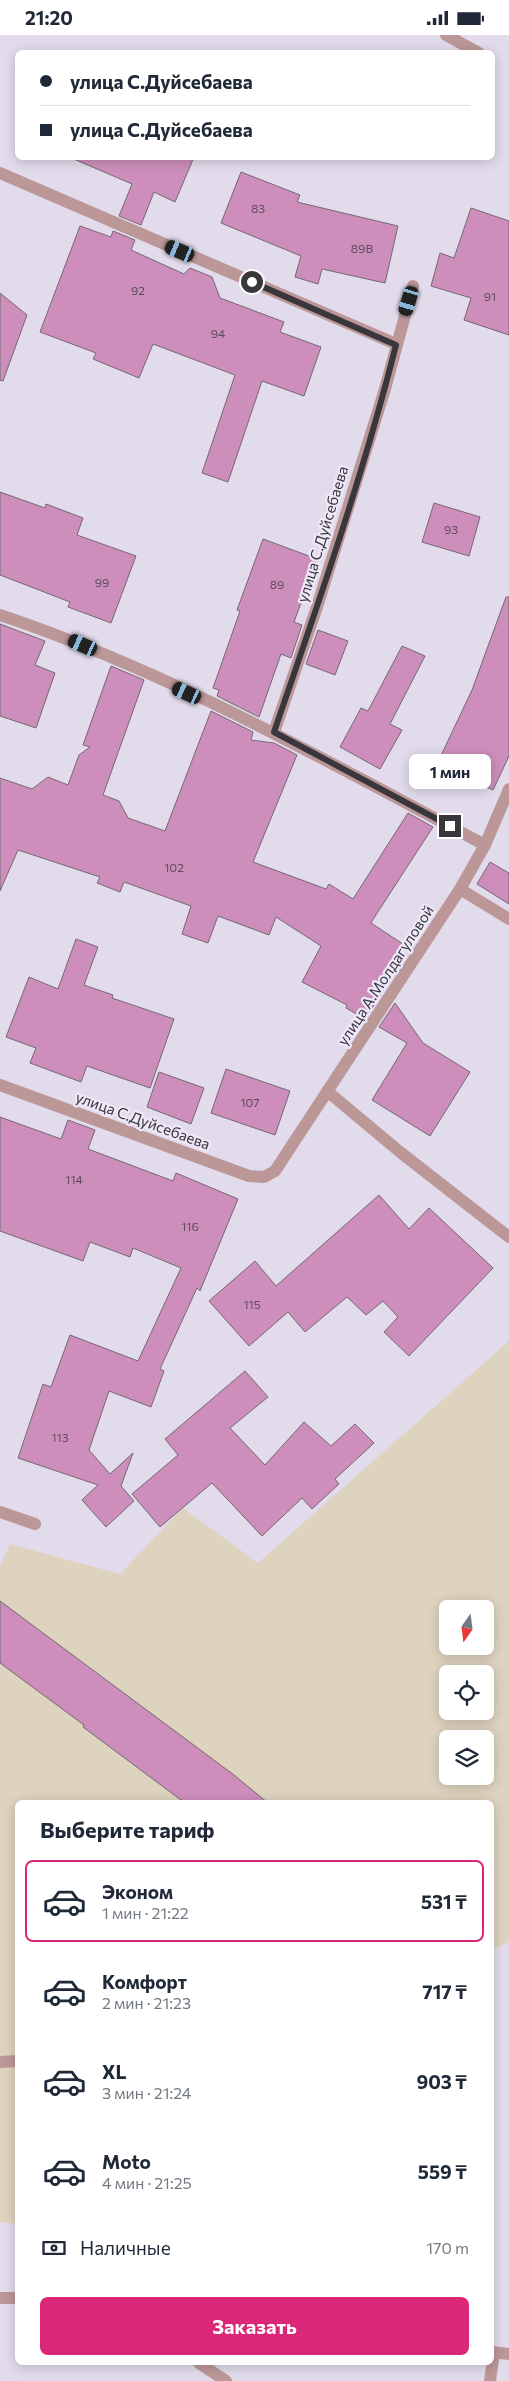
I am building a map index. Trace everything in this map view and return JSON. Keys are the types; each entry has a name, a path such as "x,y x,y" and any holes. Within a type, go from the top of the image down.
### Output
{"street":[{"path":"446,35 474,50"},
{"path":"0,173 396,345"},
{"name":"улица С.Дуйсебаева","path":"274,732 317,607 385,389 413,286"},
{"path":"0,615 66,637 274,732 485,845"},
{"name":"улица А.Молдагуловой","path":"275,1171 460,889 485,845 509,789"},
{"path":"460,889 509,919"},
{"name":"улица С.Дуйсебаева","path":"0,1085 249,1175 264,1177 275,1171"},
{"path":"327,1091 400,1152 509,1237"},
{"path":"0,1512 35,1524"},
{"path":"0,2062 15,2061"},
{"path":"0,2298 15,2298"},
{"path":"494,2352 509,2354"},
{"path":"203,2365 226,2381"},
{"path":"490,2381 491,2365"}],"shaded area":[{"path":"509,1341 509,1942 494,1950 494,1800 15,1800 15,2224 0,2222 0,1566 10,1544 120,1574 183,1508 258,1563"}],"building":[{"path":"76,160 193,160 175,202 154,192 141,225 119,216 132,184"},
{"path":"241,172 300,195 297,202 398,226 385,283 322,269 318,284 295,277 301,256 221,223"},
{"path":"471,208 509,221 509,335 464,320 471,298 431,286 440,253 454,258"},
{"path":"80,226 111,237 113,231 135,240 131,250 184,274 190,268 212,277 220,298 284,322 280,332 321,347 304,396 262,381 228,482 202,473 235,375 153,344 139,378 93,359 96,353 40,332"},
{"path":"0,293 27,315 3,381 0,380"},
{"path":"0,492 45,508 46,504 83,518 77,535 136,556 111,623 68,607 70,602 0,575"},
{"path":"434,503 480,517 469,556 422,542"},
{"path":"263,539 317,559 294,622 302,625 291,658 281,654 259,717 217,696 219,690 213,688 240,611 237,610"},
{"path":"506,597 509,597 509,756 493,790 437,764 472,690"},
{"path":"0,624 45,641 35,665 55,673 36,728 0,716"},
{"path":"318,630 348,641 335,675 306,664"},
{"path":"402,646 425,656 390,724 402,730 380,769 340,747 361,708 368,711"},
{"path":"111,666 144,680 103,795 119,801 128,818 165,831 211,711 253,732 251,740 274,743 297,755 253,862 326,889 329,884 353,899 408,813 433,827 371,923 403,944 379,982 384,989 365,1019 346,1008 347,1005 302,982 321,946 276,917 269,935 218,916 208,943 182,934 191,906 124,882 120,892 97,883 100,877 18,850 0,891 0,778 32,789 48,777 68,785 79,755 90,747 83,745"},
{"path":"490,862 509,873 509,904 477,884"},
{"path":"76,939 98,947 84,985 113,995 112,998 174,1019 150,1088 87,1066 81,1082 30,1063 36,1048 6,1037 29,977 58,989"},
{"path":"395,1003 423,1043 470,1072 430,1136 372,1100 407,1043 379,1027"},
{"path":"226,1069 290,1091 275,1135 211,1113"},
{"path":"159,1072 204,1088 191,1124 147,1107"},
{"path":"0,1117 61,1139 68,1120 95,1130 88,1149 173,1181 176,1173 238,1199 200,1291 197,1288 160,1369 164,1371 151,1407 109,1391 89,1450 110,1474 133,1453 121,1486 134,1501 106,1527 82,1500 98,1485 18,1458 43,1384 51,1387 70,1335 138,1361 181,1268 133,1248 130,1257 90,1242 83,1261 0,1231"},
{"path":"379,1195 409,1229 429,1208 493,1268 409,1356 384,1332 398,1317 383,1301 366,1315 347,1297 305,1332 288,1312 249,1346 209,1301 255,1261 276,1286"},
{"path":"245,1371 268,1397 230,1428 265,1465 304,1422 331,1446 355,1424 374,1443 335,1479 339,1484 312,1509 302,1498 262,1536 212,1483 160,1527 132,1494 178,1455 165,1439"},
{"path":"0,1601 234,1775 264,1800 181,1800 0,1663"}],"route":[{"path":"252,282 396,345 385,389 317,607 274,732 450,826"}]}
